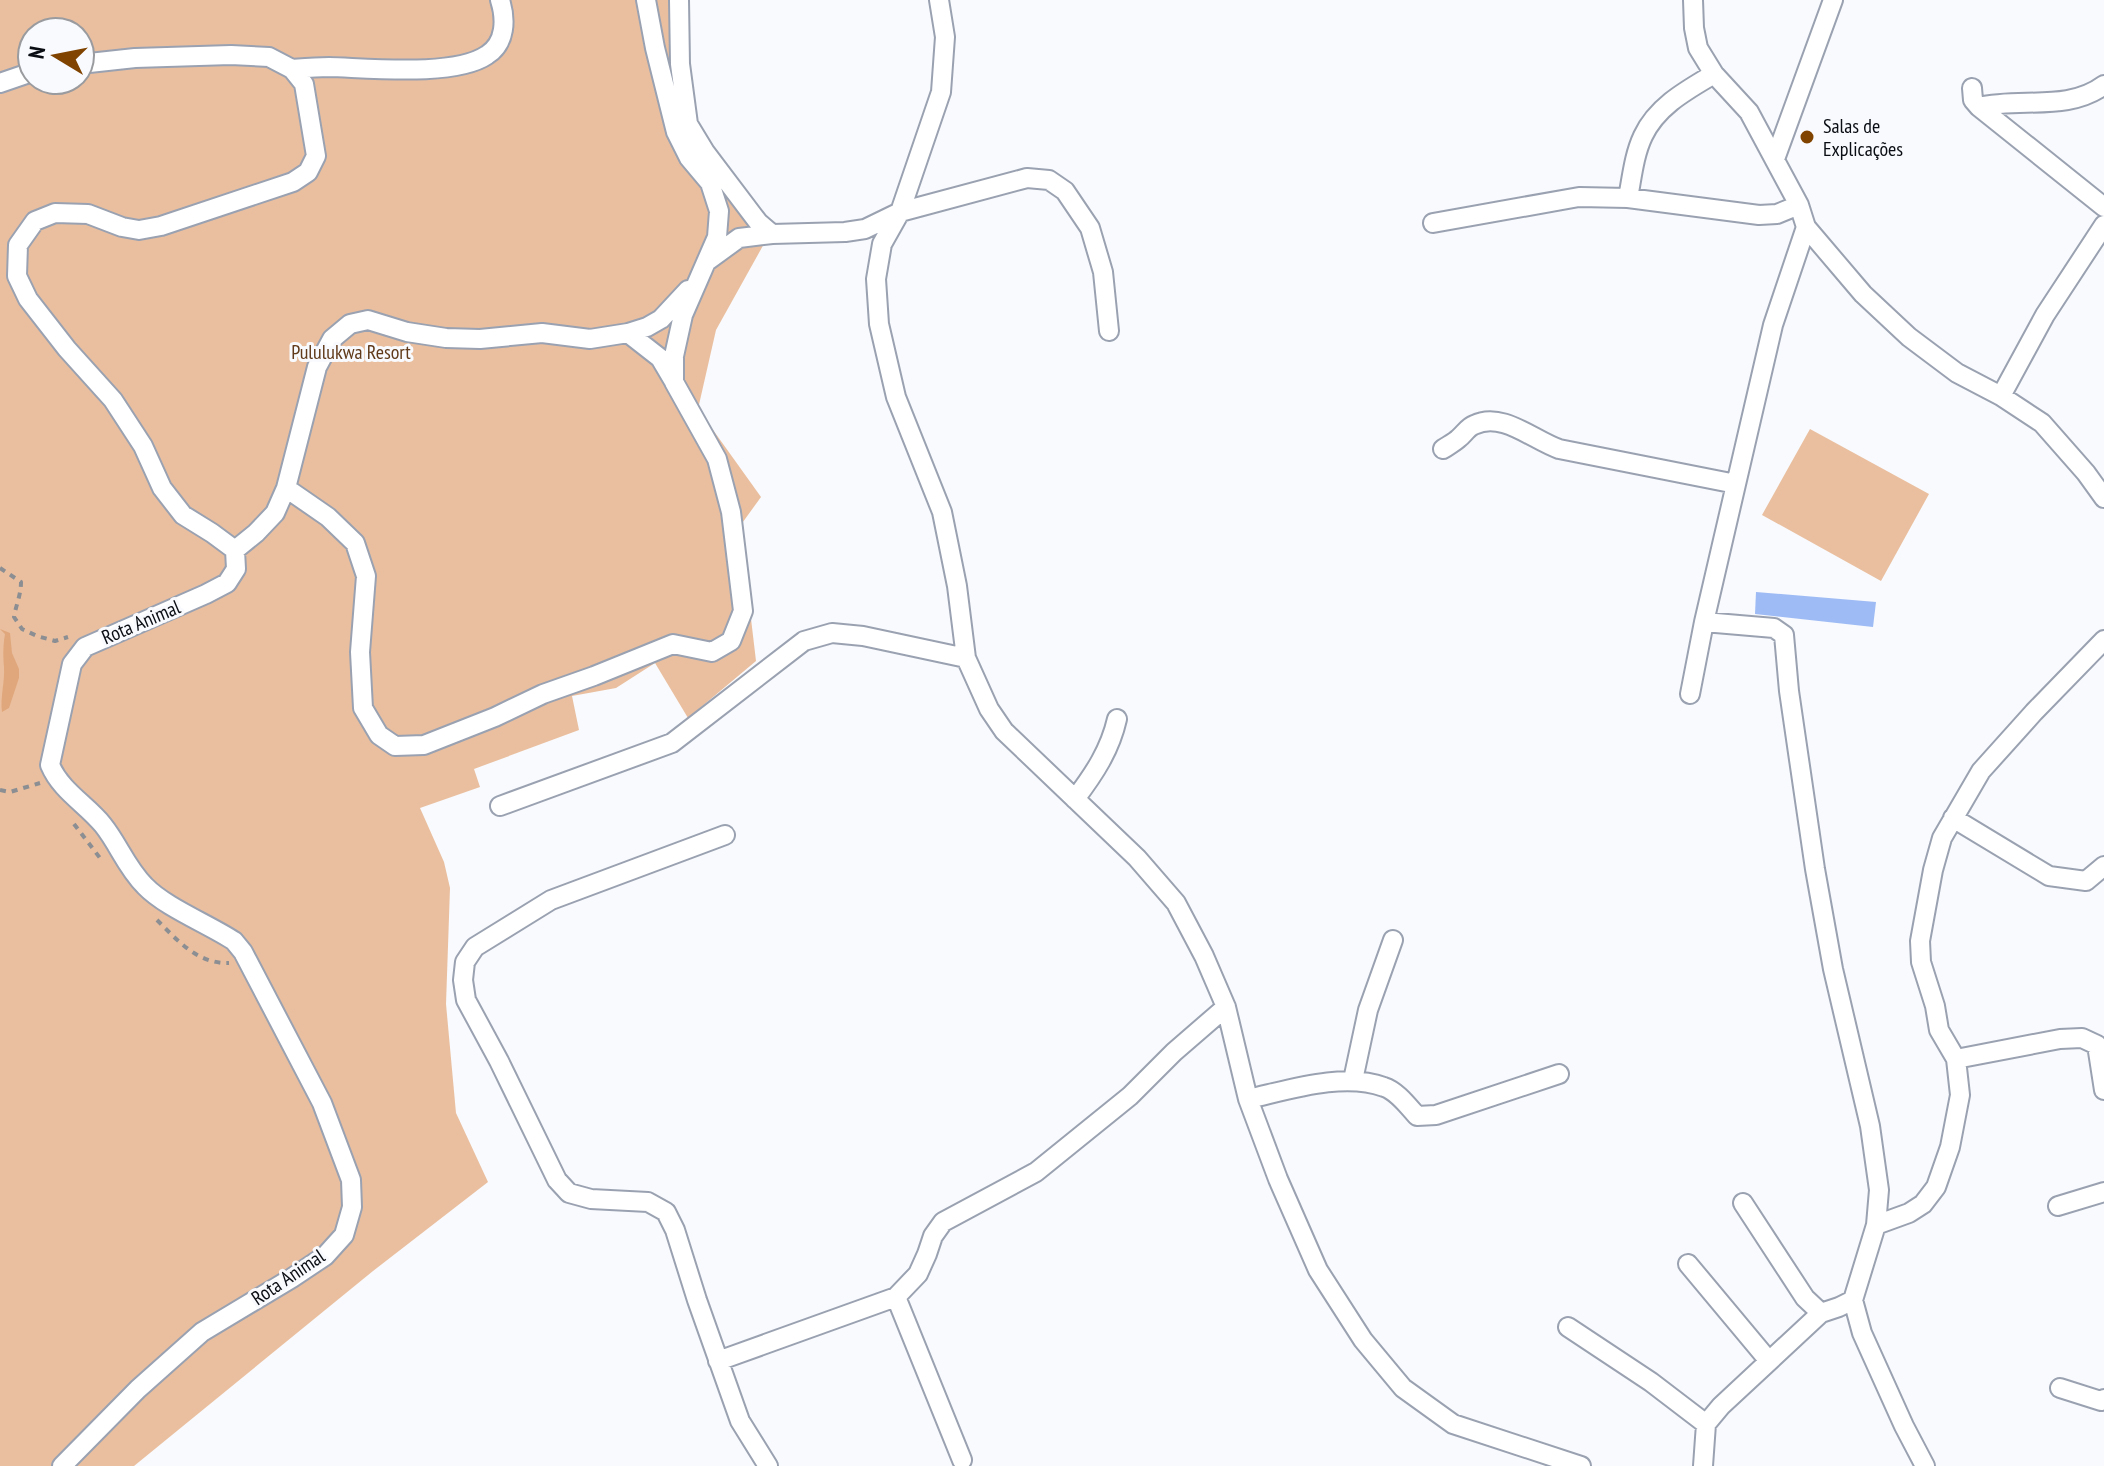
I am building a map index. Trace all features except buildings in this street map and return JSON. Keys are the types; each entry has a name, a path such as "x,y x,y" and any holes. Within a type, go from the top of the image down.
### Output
{"street":[{"path":"292,69 420,70 466,63 488,55 500,41 505,22 500,0"},
{"path":"646,0 676,132 689,158 710,183 719,211 717,237 683,315 674,356 674,382"},
{"path":"679,0 680,64 688,124 705,152 758,222 772,234"},
{"path":"939,0 945,37 941,92 900,212 882,244 876,279 879,324 896,397 942,512 957,586 966,658 989,709 1004,731 1137,858 1176,903 1226,1007 1248,1099 1278,1179 1318,1270 1363,1340 1403,1388 1453,1424 1581,1466"},
{"path":"1693,0 1698,48 1714,74 1749,112 1799,205 1806,227 1863,294 1909,337 1957,373 2001,396 2042,423 2104,498"},
{"path":"1775,159 1833,0"},
{"path":"96,62 231,55 269,57 292,69 304,84 316,156 308,172 293,182 161,226 139,230 88,214 55,213 35,221 18,245 17,276 28,299 113,400 143,446 162,488 183,515 235,550 275,513 286,488 317,367 332,339 350,324 368,320 407,332 446,338 480,339 542,333 590,339 628,333 661,319 686,293 705,263 739,238 865,229 900,212 1027,178 1049,180 1065,191 1090,228 1103,272 1109,331"},
{"path":"1628,198 1644,135 1658,113 1678,96 1714,74"},
{"path":"1979,107 2010,102 2061,102 2093,94 2104,85"},
{"path":"1972,88 1973,100 1979,107 2104,207"},
{"path":"1433,223 1579,197 1628,198 1759,215 1777,214 1799,205"},
{"path":"2001,396 2045,315 2104,225"},
{"path":"1690,694 1773,325 1806,227"},
{"path":"286,488 328,517 355,543 366,576 360,652 363,708 379,735 395,746 424,745 543,694 673,644 712,652 731,641 743,611 731,512 717,459 674,382 660,358 628,333"},
{"path":"1443,449 1458,440 1472,425 1500,422 1559,449 1736,484"},
{"name":"Rota Animal","path":"62,1466 138,1389 202,1332 325,1256 344,1235 352,1207 351,1180 322,1103 243,952 234,941 147,889 128,867 103,825 56,777 50,765 72,664 85,647 227,583 236,569 235,550"},
{"path":"1704,622 1774,628 1784,635 1815,869 1833,969 1872,1139 1879,1190 1876,1225 1853,1300 1862,1333 1925,1466"},
{"path":"500,806 672,743 804,641 832,633 863,636 966,658"},
{"path":"1876,1225 1909,1213 1923,1204 1936,1187 1950,1147 1960,1095 1956,1059 1939,1030 1921,962 1920,941 1936,854 1942,838 1981,771 2104,640"},
{"path":"1075,799 1104,756 1113,738 1117,719"},
{"path":"1953,818 2049,876 2086,881 2104,866"},
{"path":"725,835 551,900 475,947 465,962 463,980 466,1000 557,1180 569,1193 591,1199 648,1202 666,1212 675,1230 740,1421 768,1466"},
{"path":"1353,1080 1368,1010 1393,940"},
{"path":"718,1361 896,1297 918,1274 933,1236 943,1222 1036,1172 1130,1096 1226,1007"},
{"path":"1956,1059 2060,1039 2082,1038 2101,1045 2104,1090"},
{"path":"1248,1099 1353,1080 1387,1087 1417,1116 1436,1115 1559,1074"},
{"path":"2058,1206 2104,1192"},
{"path":"1743,1203 1805,1298 1821,1313"},
{"path":"1688,1264 1769,1361"},
{"path":"896,1297 962,1460"},
{"path":"1703,1466 1706,1424 1721,1406 1821,1313 1853,1300"},
{"path":"1568,1327 1634,1370 1706,1424"},
{"path":"2060,1388 2101,1401 2104,1399"}],"path":[{"path":"0,568 21,582 21,595 14,617 22,629 55,641 67,637"},
{"path":"0,790 10,792 50,781 50,765"}],"green space":[{"name":"Pululukwa Resort","path":"0,0 669,0 674,81 765,242 716,330 698,409 761,497 740,526 756,661 688,718 655,663 616,688 572,696 579,730 474,769 480,787 420,808 444,862 450,888 446,1004 456,1113 488,1182 373,1271 134,1466 0,1466"},
{"path":"1810,429 1929,494 1881,581 1762,515"}],"shaded area":[{"path":"0,629 10,633 12,653 19,669 9,708 2,712 5,634"}],"place":[{"name":"Salas de Explicações","path":"1807,137"}]}
